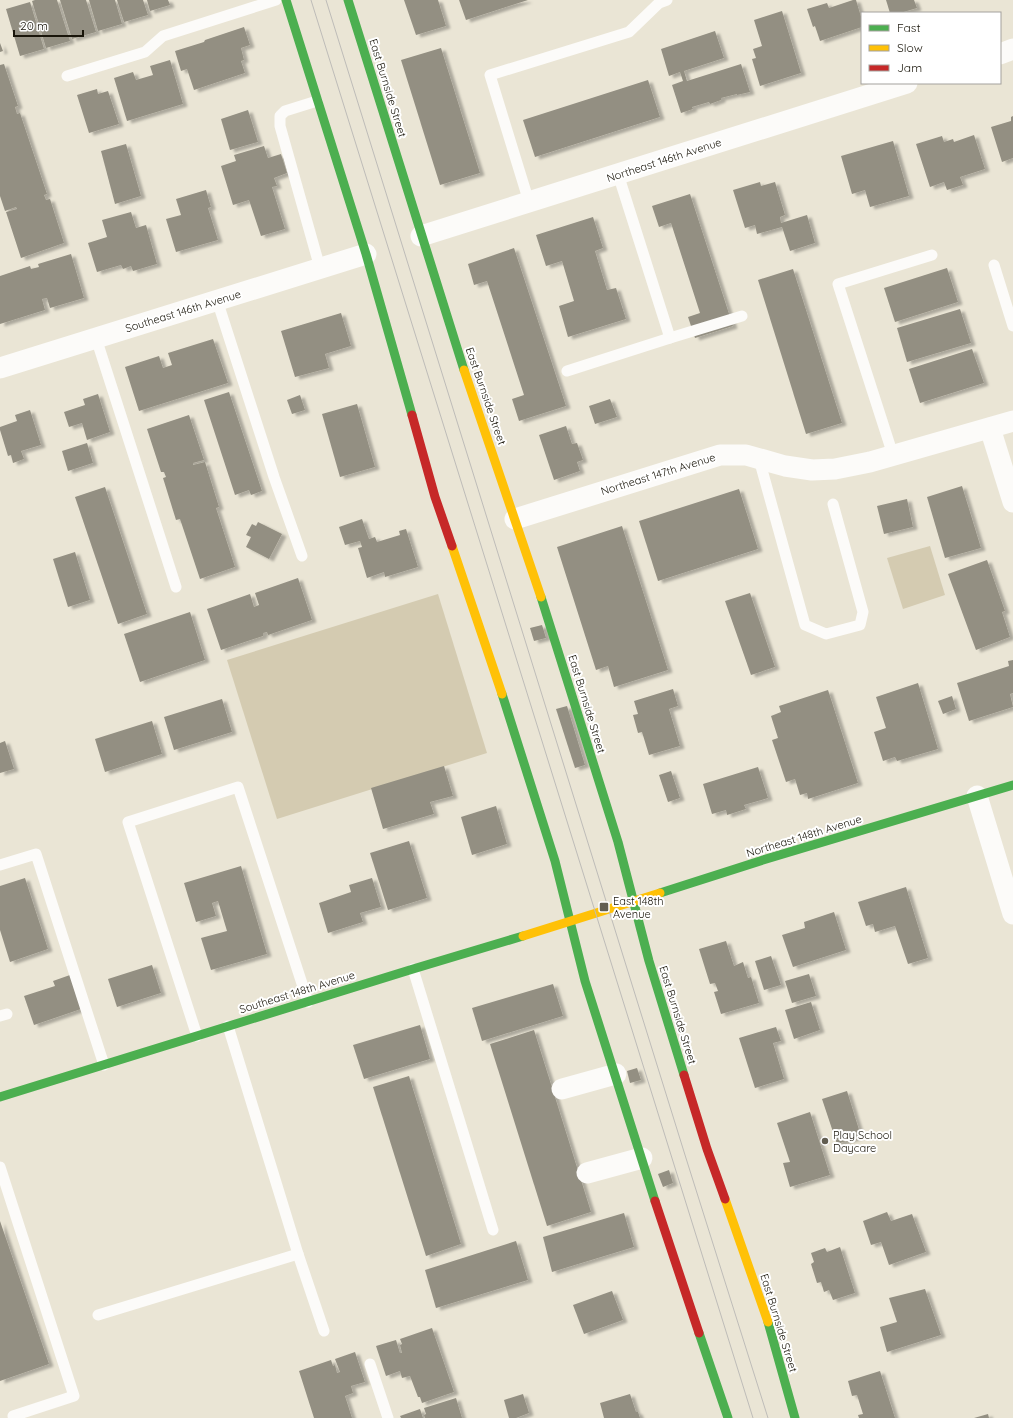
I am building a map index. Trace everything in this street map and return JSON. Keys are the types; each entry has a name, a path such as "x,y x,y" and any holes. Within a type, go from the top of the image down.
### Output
{"street":[{"path":"286,0 366,254 435,497 494,669 556,861 585,981 616,1074 680,1279 728,1418"},
{"name":"East Burnside Street","path":"348,0 421,236 515,519 618,842 649,961 710,1156 769,1325 795,1418"},
{"path":"1001,54 1013,49"},
{"name":"Northeast 146th Avenue","path":"421,236 904,84"},
{"name":"Southeast 146th Avenue","path":"0,368 366,254"},
{"name":"Northeast 147th Avenue","path":"515,519 720,455 746,455 785,466 812,470 835,468 870,462 1013,421"},
{"path":"990,428 1013,502"},
{"name":"Northeast 148th Avenue","path":"602,912 763,860 1013,785"},
{"path":"976,796 1013,914"},
{"name":"Southeast 148th Avenue","path":"0,1097 412,969 602,912"},
{"path":"562,1089 616,1074"},
{"path":"587,1173 642,1158"}],"lane":[{"path":"67,76 146,52 163,36 276,0"},
{"path":"529,202 490,75 629,32 659,3 667,0"},
{"path":"317,101 285,111 280,116 280,126 320,268"},
{"path":"618,174 670,338"},
{"path":"893,455 838,284 932,255"},
{"path":"994,265 1013,326"},
{"path":"217,300 274,477 302,556"},
{"path":"567,371 742,316"},
{"path":"96,338 176,587"},
{"path":"759,459 805,625 826,634 860,625 863,612 833,504"},
{"path":"197,1036 128,822 238,787 308,1002"},
{"path":"0,865 36,854 104,1065"},
{"path":"412,969 493,1230"},
{"path":"228,1026 298,1254 324,1331"},
{"path":"0,1167 74,1396 13,1416"},
{"path":"98,1315 298,1254"},
{"path":"370,1364 388,1418"}],"shaded area":[{"path":"930,546 945,595 903,609 887,558"},
{"path":"438,594 487,753 277,819 227,660"}],"building":[{"path":"57,0 70,41 46,48 32,1"},
{"path":"60,0 86,0 96,32 72,39"},
{"path":"89,0 115,0 122,24 98,31"},
{"path":"117,0 143,0 148,15 124,22"},
{"path":"147,0 168,0 170,5 150,11"},
{"path":"404,0 438,0 446,26 416,35"},
{"path":"459,0 528,0 466,20"},
{"path":"856,0 861,17 861,27 820,41 815,26 813,27 807,9 827,3 829,8"},
{"path":"886,0 914,0 917,8 903,12 890,12"},
{"path":"30,2 44,49 20,56 6,9"},
{"path":"782,11 801,73 760,86 752,59 756,58 753,49 762,46 754,20"},
{"path":"244,27 250,45 241,48 244,60 241,61 245,73 194,90 187,69 181,71 175,51"},
{"path":"715,31 724,58 684,71 687,81 741,64 750,92 721,98 721,100 710,104 709,102 692,107 693,109 681,113 672,85 683,81 680,72 669,76 661,49"},
{"path":"0,43 3,51 0,52"},
{"path":"441,48 480,173 440,185 401,60"},
{"path":"170,60 183,104 127,121 114,78 133,72 136,80 153,75 150,66"},
{"path":"4,64 18,106 15,107 17,114 20,113 47,194 44,195 46,200 50,199 64,243 21,258 6,212 17,209 16,207 5,211 0,196 0,65"},
{"path":"648,80 660,117 535,157 523,120"},
{"path":"97,89 98,94 108,91 119,124 89,133 77,95"},
{"path":"248,110 258,142 230,150 221,119"},
{"path":"1013,116 1013,158 1002,162 991,127 1011,121 1011,117"},
{"path":"974,135 985,169 960,177 963,185 947,190 944,182 930,187 916,144 942,136 944,142 953,139 954,142"},
{"path":"893,141 909,196 870,207 865,190 852,194 841,156"},
{"path":"126,144 141,196 115,204 101,151"},
{"path":"264,146 268,158 281,154 287,173 274,178 277,186 272,187 285,229 261,236 249,200 233,205 221,166 236,161 234,155"},
{"path":"760,182 761,186 775,182 785,215 780,217 781,223 807,215 815,243 790,251 782,227 757,234 755,225 745,228 733,190"},
{"path":"206,190 211,207 208,208 218,240 176,252 166,219 181,215 176,199"},
{"path":"690,194 733,326 695,338 688,317 700,313 671,223 659,227 652,206"},
{"path":"131,212 136,228 146,225 157,264 133,271 131,266 123,269 121,265 97,272 88,243 107,237 102,220"},
{"path":"593,217 603,248 595,251 607,290 616,288 626,319 568,337 559,306 574,301 562,261 546,266 536,235"},
{"path":"514,248 566,406 519,421 512,399 524,395 487,281 474,285 468,264"},
{"path":"71,254 84,298 50,308 47,298 42,299 45,310 0,324 0,276 30,266 31,269 39,267 38,264"},
{"path":"947,268 958,302 895,322 884,288"},
{"path":"793,269 842,423 806,434 758,280"},
{"path":"960,309 971,343 907,362 897,328"},
{"path":"341,313 351,346 325,354 329,368 295,377 281,331"},
{"path":"213,339 228,383 139,411 125,367 159,356 163,368 172,365 168,353"},
{"path":"972,349 984,383 920,403 909,369"},
{"path":"229,392 262,491 251,495 249,490 235,495 204,400"},
{"path":"98,394 110,432 87,440 82,423 69,427 64,412 85,405 83,399"},
{"path":"300,395 305,410 292,414 287,400"},
{"path":"610,399 617,417 595,424 589,406"},
{"path":"357,404 375,467 340,477 322,414"},
{"path":"30,410 41,445 21,451 24,459 13,463 11,455 8,456 0,427 17,421 15,415"},
{"path":"189,415 204,460 193,463 193,465 205,462 219,507 216,508 235,567 200,579 180,519 176,520 163,478 166,477 164,472 161,472 147,429"},
{"path":"566,426 572,444 577,443 583,460 577,462 580,471 554,480 539,435"},
{"path":"87,443 93,463 68,471 62,451"},
{"path":"962,486 981,548 945,558 927,497"},
{"path":"105,487 147,614 118,624 75,497"},
{"path":"739,489 758,549 658,581 639,521"},
{"path":"907,499 913,527 884,534 877,506"},
{"path":"362,519 369,539 375,537 377,542 400,535 399,531 406,529 418,567 385,577 384,572 367,578 358,548 362,547 360,541 345,545 339,527"},
{"path":"258,522 282,534 269,559 246,547 251,537 246,535 252,524 256,526"},
{"path":"622,526 668,670 614,687 608,666 596,670 557,547"},
{"path":"75,552 90,600 68,607 53,559"},
{"path":"987,560 1005,611 1002,612 1010,637 976,650 948,574"},
{"path":"298,578 312,620 268,635 267,632 263,633 263,636 221,650 207,609 250,594 254,607 259,605 255,593"},
{"path":"750,593 775,667 751,675 725,601"},
{"path":"190,612 205,660 140,682 124,634"},
{"path":"542,625 546,638 534,641 530,628"},
{"path":"1013,660 1013,693 1010,694 1013,707 969,721 957,683 1009,666 1008,661"},
{"path":"918,683 938,749 897,761 895,757 883,761 874,732 886,728 876,697"},
{"path":"673,689 678,706 669,709 680,746 649,755 642,732 638,733 633,715 638,714 634,701"},
{"path":"828,690 858,783 808,799 807,793 800,795 795,779 786,782 772,740 778,738 771,716 781,712 779,706"},
{"path":"952,696 956,709 943,714 938,701"},
{"path":"222,699 232,732 174,750 164,717"},
{"path":"567,706 585,765 575,768 556,709"},
{"path":"152,721 162,754 105,772 95,739"},
{"path":"5,741 14,769 0,773 0,743"},
{"path":"444,766 453,796 430,802 434,814 383,829 371,788"},
{"path":"758,767 768,798 744,805 746,809 727,815 726,810 712,814 703,784"},
{"path":"671,771 680,798 668,802 659,775"},
{"path":"496,806 507,844 472,855 461,817"},
{"path":"409,841 427,898 388,910 370,853"},
{"path":"241,866 267,954 211,970 201,938 227,931 218,901 212,903 216,916 196,922 184,883"},
{"path":"25,878 48,949 10,962 0,930 0,886"},
{"path":"372,878 381,907 360,913 363,922 328,933 319,903 351,892 349,885"},
{"path":"906,887 928,958 908,964 895,926 875,932 873,924 866,926 858,902"},
{"path":"834,912 846,950 793,967 782,935 805,928 804,922"},
{"path":"726,941 734,966 743,962 748,978 751,977 759,1003 721,1014 714,992 718,991 715,983 710,984 699,949"},
{"path":"771,956 781,985 764,990 755,961"},
{"path":"152,965 161,993 117,1007 108,979"},
{"path":"809,974 816,996 792,1003 785,981"},
{"path":"70,975 81,1009 34,1025 24,996 55,986 53,981"},
{"path":"553,984 563,1016 482,1041 472,1008"},
{"path":"811,1002 820,1030 794,1039 785,1010"},
{"path":"420,1025 430,1059 364,1079 353,1045"},
{"path":"776,1027 781,1041 773,1043 784,1079 755,1088 739,1038"},
{"path":"534,1030 591,1212 547,1226 490,1044"},
{"path":"637,1068 641,1080 630,1083 627,1071"},
{"path":"409,1076 461,1244 426,1256 373,1087"},
{"path":"847,1091 861,1136 837,1144 822,1099"},
{"path":"810,1112 830,1175 790,1187 783,1163 790,1162 777,1123"},
{"path":"669,1170 673,1183 663,1187 658,1174"},
{"path":"887,1212 891,1221 912,1214 926,1252 889,1265 881,1242 871,1245 863,1221"},
{"path":"624,1213 634,1247 552,1272 543,1237"},
{"path":"0,1221 49,1364 0,1381"},
{"path":"516,1241 528,1280 436,1308 425,1270"},
{"path":"840,1247 855,1293 833,1300 829,1290 824,1292 821,1282 817,1283 811,1264 814,1262 811,1253 825,1248 827,1252"},
{"path":"925,1289 941,1335 887,1352 880,1327 897,1322 889,1298"},
{"path":"612,1291 623,1320 584,1334 573,1305"},
{"path":"432,1328 454,1392 422,1403 420,1397 418,1397 410,1376 402,1378 400,1371 386,1376 376,1346 396,1340 400,1353 402,1353 400,1345 402,1344 400,1339"},
{"path":"355,1352 365,1382 351,1386 353,1393 345,1396 352,1418 314,1418 299,1371 331,1360 333,1366 335,1365 337,1373 340,1372 335,1359"},
{"path":"880,1371 895,1418 859,1418 858,1415 863,1414 857,1395 852,1396 848,1381"},
{"path":"523,1394 529,1413 516,1418 509,1418 504,1400"},
{"path":"630,1394 636,1412 638,1412 640,1418 604,1418 600,1403"},
{"path":"456,1398 462,1418 425,1418 424,1415 426,1414 424,1408"},
{"path":"420,1409 423,1418 401,1418 400,1416"},
{"path":"988,1414 989,1418 974,1418"}],"tram line":[{"path":"311,0 753,1418"},
{"path":"326,0 768,1418"}],"traffic: fast":[{"path":"286,0 366,254 412,415"},
{"path":"348,0 464,370"},
{"path":"541,597 618,842 649,961 684,1075"},
{"path":"502,694 555,861 585,981 655,1201"},
{"path":"660,893 763,860 1013,785"},
{"path":"0,1097 523,936"},
{"path":"768,1322 795,1418"},
{"path":"699,1333 728,1418"}],"traffic: slow":[{"path":"464,370 541,597"},
{"path":"452,546 502,694"},
{"path":"523,936 660,893"},
{"path":"725,1199 768,1322"}],"traffic: jam":[{"path":"412,415 435,497 452,546"},
{"path":"684,1075 707,1149 725,1199"},
{"path":"655,1201 699,1333"}],"place":[{"name":"East 148th Avenue","path":"604,907"},
{"name":"Play School Daycare","path":"825,1141"}]}
